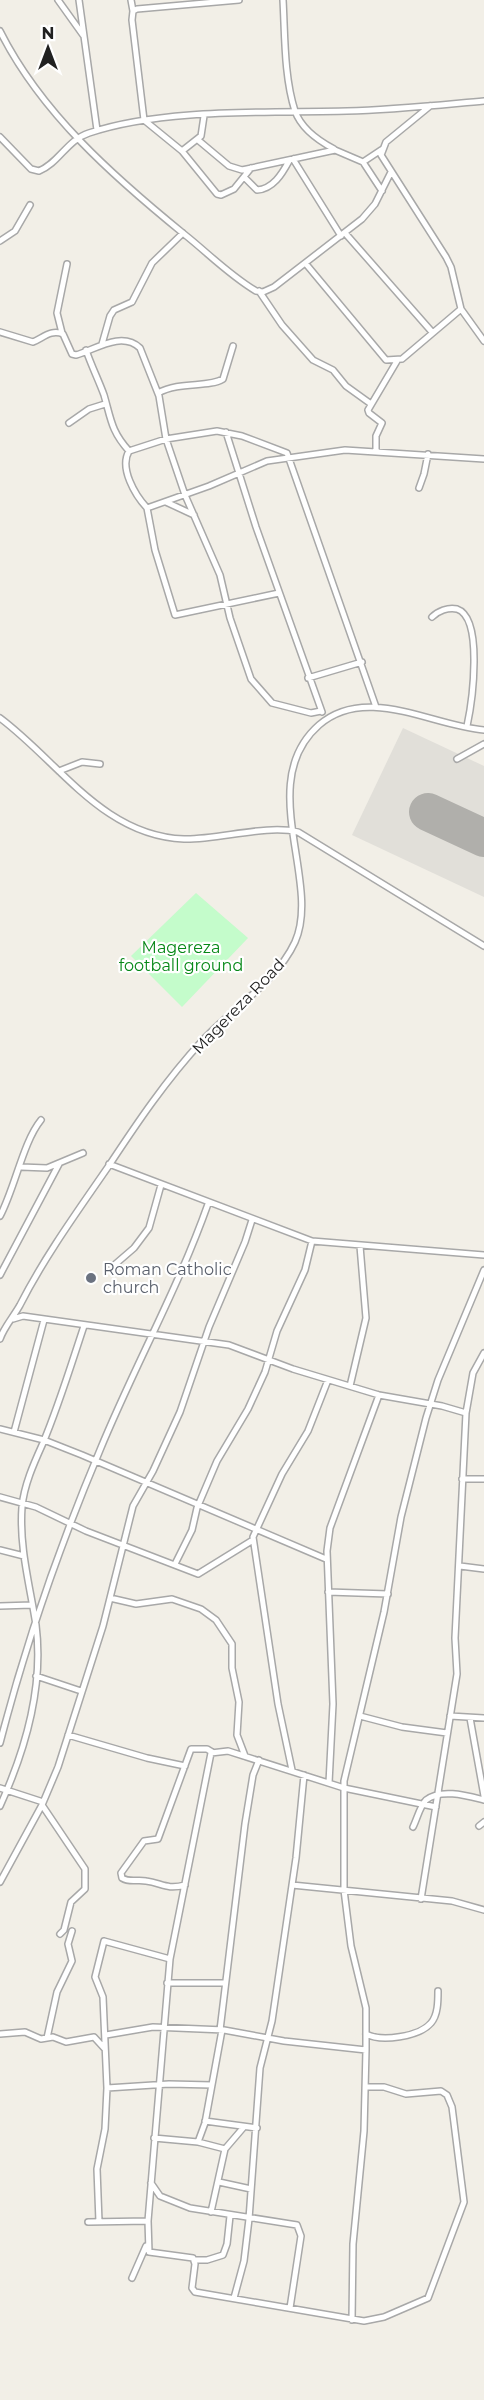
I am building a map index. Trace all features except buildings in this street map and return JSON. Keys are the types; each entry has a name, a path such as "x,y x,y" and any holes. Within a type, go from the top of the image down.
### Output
{"street":[{"path":"58,0 84,37"},
{"path":"79,0 97,130"},
{"path":"131,0 144,120 182,151 217,194 221,195 234,189 251,168"},
{"path":"133,11 178,3 239,0"},
{"path":"283,0 286,56 295,111 310,133 335,150 363,162 382,191"},
{"path":"0,31 32,82 78,137 118,178 231,274 259,291 282,325 313,360 333,370 346,386 371,404"},
{"path":"0,137 31,170 39,171 50,164 78,137 97,130 144,120 295,111 348,111 484,101"},
{"path":"363,162 381,150 386,142 431,105"},
{"path":"182,151 198,140 204,116"},
{"path":"198,140 229,166 242,170 335,150"},
{"path":"381,150 391,172 446,257 451,267 460,309 484,341"},
{"path":"244,177 257,190 265,189 274,183 291,160"},
{"path":"291,160 343,235 432,332"},
{"path":"259,291 274,287 306,264 370,211 391,172"},
{"path":"0,241 15,231 30,205"},
{"path":"102,344 114,310 132,302 152,263 183,233"},
{"path":"67,264 57,313 62,333 72,354 78,355 102,344 137,345 142,352 158,393 166,439 185,495 220,575 249,674 261,694 272,703 311,713 321,711"},
{"path":"306,264 383,358 397,361"},
{"path":"376,452 376,436 382,423 369,413 371,404 397,361 408,355 460,309"},
{"path":"0,332 33,342 46,334 62,333"},
{"path":"158,393 188,383 218,382 228,369 232,346"},
{"path":"86,350 116,435 129,451"},
{"path":"69,423 89,409 105,404"},
{"path":"129,451 166,439 207,431 226,432 284,451 291,459 293,472 376,707"},
{"path":"226,432 308,678 321,711 327,718"},
{"path":"147,508 267,461 345,450 484,459"},
{"path":"129,451 126,460 130,483 147,508 155,550 175,615 279,593"},
{"path":"418,488 424,474 428,454"},
{"path":"166,502 194,515"},
{"path":"432,617 442,610 460,610 466,614 475,635 479,657 466,726"},
{"path":"308,678 362,662"},
{"name":"Magereza Road","path":"1,1336 13,1319 32,1282 162,1086 217,1025 271,975 291,950 298,929 301,898 291,830 290,800 296,762 309,734 327,718 356,708 376,707 484,730"},
{"path":"0,718 105,812 146,832 164,837 191,839 291,830 316,842 484,946"},
{"path":"457,759 484,744"},
{"path":"59,771 82,762 100,764"},
{"path":"0,1216 21,1167 32,1132 41,1120"},
{"path":"21,1167 42,1168 59,1164 83,1153"},
{"path":"0,1275 59,1164"},
{"path":"109,1164 208,1204 312,1241 484,1254"},
{"path":"112,1267 134,1248 149,1228 161,1185"},
{"path":"0,1743 35,1620 70,1523 95,1461 179,1279 208,1204"},
{"path":"0,1882 43,1804 68,1735 110,1598 129,1515 171,1432 252,1220"},
{"path":"175,1564 192,1530 217,1461 248,1409 268,1361 281,1321 305,1270 312,1241"},
{"path":"350,1386 366,1318 360,1246"},
{"path":"352,2320 353,2244 364,2131 366,2008 351,1946 344,1890 344,1788 388,1594 401,1517 431,1404 458,1328 484,1270"},
{"path":"13,1319 23,1316 205,1341 237,1348 268,1361 379,1395 466,1413"},
{"path":"14,1432 44,1320"},
{"path":"0,1806 25,1744 36,1676 35,1620 24,1556 22,1503 32,1467 44,1440 84,1326"},
{"path":"421,1899 457,1674 456,1638 466,1413 473,1373 484,1353"},
{"path":"292,1770 277,1697 267,1619 253,1540 255,1530 282,1474 308,1431 328,1380"},
{"path":"330,1783 333,1704 326,1559 330,1528 379,1395"},
{"path":"0,1429 44,1440 326,1559"},
{"path":"462,1479 484,1479"},
{"path":"0,1497 22,1503 123,1546 201,1574 214,1562 253,1540"},
{"path":"0,1550 24,1556"},
{"path":"460,1566 484,1569"},
{"path":"328,1592 388,1594"},
{"path":"110,1598 136,1604 172,1599 201,1609 216,1620 232,1644 232,1668 239,1702 237,1734 245,1756"},
{"path":"0,1606 32,1605"},
{"path":"36,1676 81,1691"},
{"path":"360,1716 402,1727 447,1733"},
{"path":"450,1716 484,1718"},
{"path":"470,1718 484,1796"},
{"path":"68,1735 147,1758 185,1766"},
{"path":"184,1885 163,1887 144,1880 127,1881 121,1876 144,1841 158,1839 191,1749 207,1749 212,1752 224,1750 344,1788 436,1807"},
{"path":"212,1752 206,1769 167,1983 148,2221 147,2242 150,2253 195,2260 207,2260 222,2255 227,2244 230,2216"},
{"path":"198,2142 206,2121 221,2030 246,1818 253,1775 259,1760"},
{"path":"234,2298 244,2261 257,2128 260,2068 269,2037 292,1885 304,1774"},
{"path":"0,1788 43,1804 86,1872 85,1889 71,1902 65,1928 60,1934"},
{"path":"413,1827 423,1805 439,1795 461,1795 484,1800"},
{"path":"0,1868 7,1871"},
{"path":"292,1885 452,1901 484,1910"},
{"path":"47,2038 57,1992 72,1961 68,1944 72,1931"},
{"path":"99,2222 97,2169 104,2142 107,2088 104,1996 96,1985 95,1977 103,1942 170,1959"},
{"path":"167,1983 225,1983"},
{"path":"366,2034 382,2038 413,2033 429,2026 436,2012 438,1990"},
{"path":"106,2035 162,2028 221,2030 366,2050"},
{"path":"0,2034 22,2032 47,2038 56,2037 66,2042 94,2037 105,2049"},
{"path":"107,2088 212,2085"},
{"path":"195,2260 193,2290 352,2320 384,2317 428,2298 464,2199 453,2111 447,2095 437,2090 405,2094 384,2087 364,2087"},
{"path":"206,2121 243,2128 257,2128"},
{"path":"211,2212 225,2149 243,2128"},
{"path":"154,2138 198,2142 225,2149"},
{"path":"219,2181 251,2189"},
{"path":"151,2183 160,2196 211,2212 249,2219 294,2223 299,2227 298,2265 290,2308"},
{"path":"88,2222 148,2221"},
{"path":"132,2278 147,2242"}],"shaded area":[{"path":"403,728 484,766 484,897 352,835"}],"green space":[{"name":"Magereza football ground","path":"196,893 248,938 182,1007 131,956"}],"runway":[{"path":"428,812 484,838"}],"place":[{"name":"Roman Catholic church","path":"91,1278"}]}
